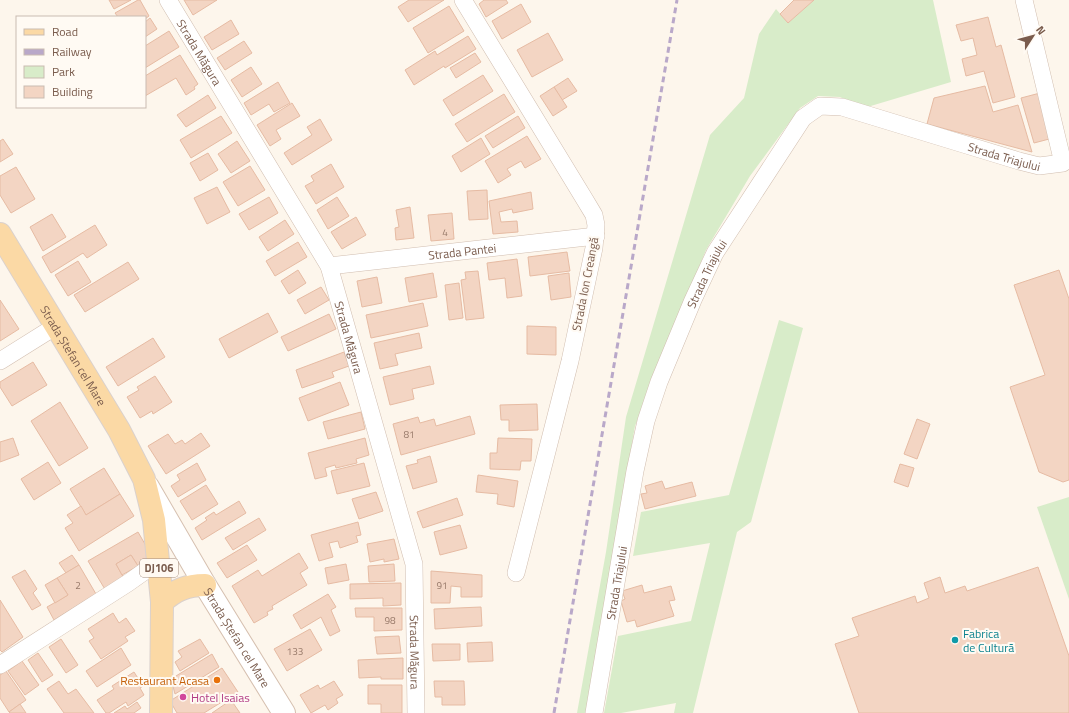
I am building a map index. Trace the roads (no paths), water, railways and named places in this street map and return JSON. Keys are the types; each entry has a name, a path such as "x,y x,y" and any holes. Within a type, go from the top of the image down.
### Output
{"main road":[{"name":"Strada Ștefan cel Mare","path":"0,234 119,430 144,479 154,520 162,602 160,713"},
{"path":"162,602 172,593 182,588 205,585"}],"street":[{"name":"Strada Măgura","path":"168,0 329,266 414,564 416,713"},
{"name":"Strada Ion Creangă","path":"463,0 594,215 596,225 596,236 570,361 516,573"},
{"name":"Strada Triajului","path":"594,713 635,471 646,421 659,382 693,300 716,253 803,118 820,106 842,107 1039,166 1063,163 1024,0"},
{"name":"Strada Pantei","path":"329,266 596,236"},
{"path":"0,361 56,326"},
{"name":"Strada Ștefan cel Mare","path":"144,479 205,585 284,713"},
{"path":"0,665 128,583 159,561"}],"railway":[{"path":"554,713 677,0"}],"place":[{"name":"Fabrica de Cultură","path":"955,640"},
{"name":"Restaurant Acasa","path":"217,680"},
{"name":"Hotel Isaias","path":"183,697"}]}
